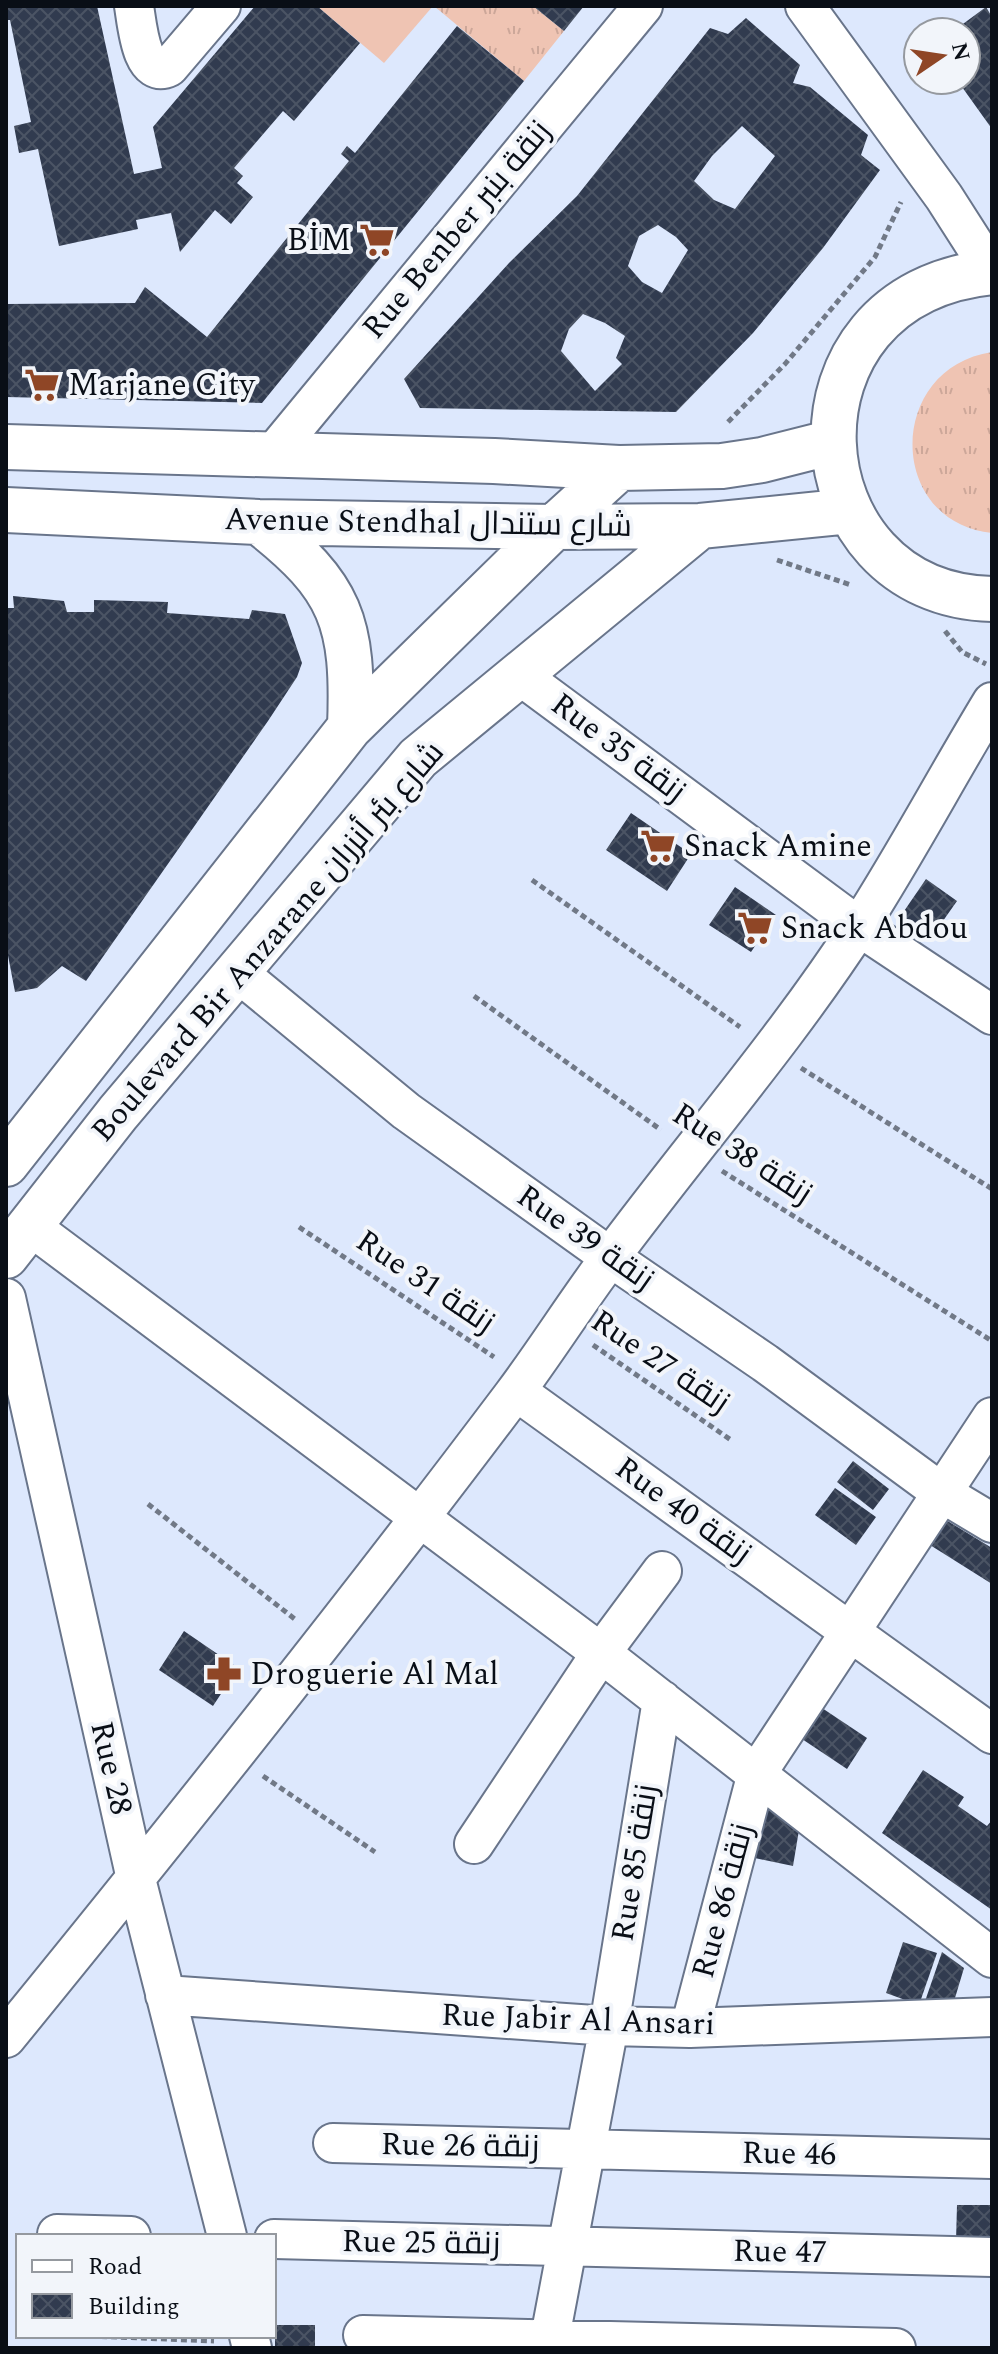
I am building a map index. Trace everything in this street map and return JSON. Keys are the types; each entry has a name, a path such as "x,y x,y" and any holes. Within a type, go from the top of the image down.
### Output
{"main road":[{"path":"992,272 967,275 918,292 896,306 877,324 854,355 839,390 833,442 838,477 850,511 878,549 915,578 959,595 992,599"},
{"name":"Avenue Stendhal شارع ستندال","path":"6,447 494,461 619,468 722,466 762,460 833,442"},
{"name":"Boulevard Bir Anzarane شارع بئر أنزران","path":"6,1164 350,727 554,527 619,468"},
{"name":"Avenue Stendhal شارع ستندال","path":"6,510 259,522 554,527 700,526 850,511"},
{"path":"259,522 315,570 335,605 350,660 350,727"},
{"name":"Boulevard Bir Anzarane شارع بئر أنزران","path":"18,1241 118,1113 418,758 700,526"}],"street":[{"path":"134,6 140,45 151,64 162,70 169,67 221,6"},
{"name":"Rue Benber زنقة بنبر","path":"272,455 643,6"},
{"path":"822,12 992,272"},
{"name":"Rue 35 زنقة","path":"518,674 858,926 992,1015"},
{"path":"6,2038 136,1879 418,1518 520,1385 610,1257 772,1050 858,926 992,702"},
{"name":"Rue 39 زنقة","path":"236,971 406,1111 765,1363 942,1493 992,1523"},
{"path":"18,1241 175,1332 601,1653 992,1958"},
{"name":"Rue 28","path":"6,1298 136,1879 226,2234"},
{"name":"Rue 40 زنقة","path":"520,1385 992,1734"},
{"name":"Rue 86 زنقة","path":"690,2028 757,1773 992,1417"},
{"path":"474,1844 601,1653 662,1571"},
{"name":"Rue 85 زنقة","path":"549,2344 609,2026 662,1700"},
{"name":"Rue Jabir Al Ansari","path":"165,1995 609,2026 690,2028 992,2017"},
{"name":"Rue 26 زنقة","path":"333,2143 587,2149"},
{"name":"Rue 46","path":"587,2149 992,2159"},
{"name":"Rue 25 زنقة","path":"276,2239 567,2247"},
{"name":"Rue 47","path":"567,2247 992,2257"},
{"path":"363,2335 549,2344 896,2348"}],"path":[{"path":"725,426 785,364 875,257 902,201 929,178"},
{"path":"764,556 864,589"},
{"path":"944,629 962,652 992,667"},
{"name":"Rue 38 زنقة","path":"474,996 693,1152 992,1341"},
{"name":"Rue 31 زنقة","path":"299,1227 520,1385"},
{"name":"Rue 27 زنقة","path":"562,1324 731,1440"},
{"path":"148,1504 322,1640"},
{"path":"233,1755 375,1852"},
{"path":"144,2338 251,2342"}],"green space":[{"path":"317,6 433,6 384,63"},
{"path":"434,6 533,6 564,31 524,81"},
{"path":"992,352 992,533 957,523 932,502 917,475 912,444 917,413 932,385 957,364"}],"building":[{"path":"6,6 97,6 134,174 162,168 153,127 255,6 317,6 360,43 294,121 283,111 234,168 243,176 237,183 253,197 231,224 215,210 180,252 171,213 136,220 138,229 59,246 38,149 19,153 14,126 31,122 10,20 6,20"},
{"path":"533,6 584,6 564,31"},
{"path":"986,7 992,17 992,129 968,96 982,96 982,16 974,16"},
{"path":"746,18 800,65 793,83 810,87 868,135 861,155 880,170 823,248 753,333 676,412 420,408 404,379 509,263 577,196 710,28 728,34","holes":["742,126 775,156 735,209 714,200 694,181 712,156","658,225 688,250 662,293 642,282 628,266 639,236","583,314 625,336 616,358 622,364 595,391 561,351 569,329"]},
{"path":"457,26 524,81 262,403 6,397 6,304 135,303 145,287 207,337 349,161 341,154 347,146 355,153"},
{"path":"13,596 64,601 67,612 94,612 94,600 168,602 167,613 249,619 252,610 285,614 302,663 297,677 268,721 86,981 62,966 37,988 15,992 6,945 6,608 14,608"},
{"path":"631,813 691,854 667,891 606,850"},
{"path":"926,879 957,901 931,938 900,917"},
{"path":"735,887 776,915 751,952 709,925"},
{"path":"853,1461 889,1489 873,1510 837,1482"},
{"path":"835,1488 876,1517 856,1545 815,1515"},
{"path":"946,1520 992,1548 992,1584 930,1545"},
{"path":"184,1631 238,1668 213,1706 159,1670"},
{"path":"816,1704 867,1738 847,1769 796,1735"},
{"path":"923,1770 964,1797 958,1806 987,1826 992,1820 992,1910 882,1833"},
{"path":"762,1798 799,1830 793,1866 750,1857"},
{"path":"903,1942 937,1953 919,2005 886,1993"},
{"path":"942,1952 964,1968 952,2008 923,2007"},
{"path":"957,2205 992,2205 992,2242 956,2241"},
{"path":"276,2325 315,2325 315,2348 275,2348"}],"place":[{"name":"BİM","path":"377,240"},
{"name":"Marjane City","path":"42,385"},
{"name":"Snack Amine","path":"658,846"},
{"name":"Snack Abdou","path":"755,928"},
{"name":"Droguerie Al Mal","path":"224,1674"}]}
